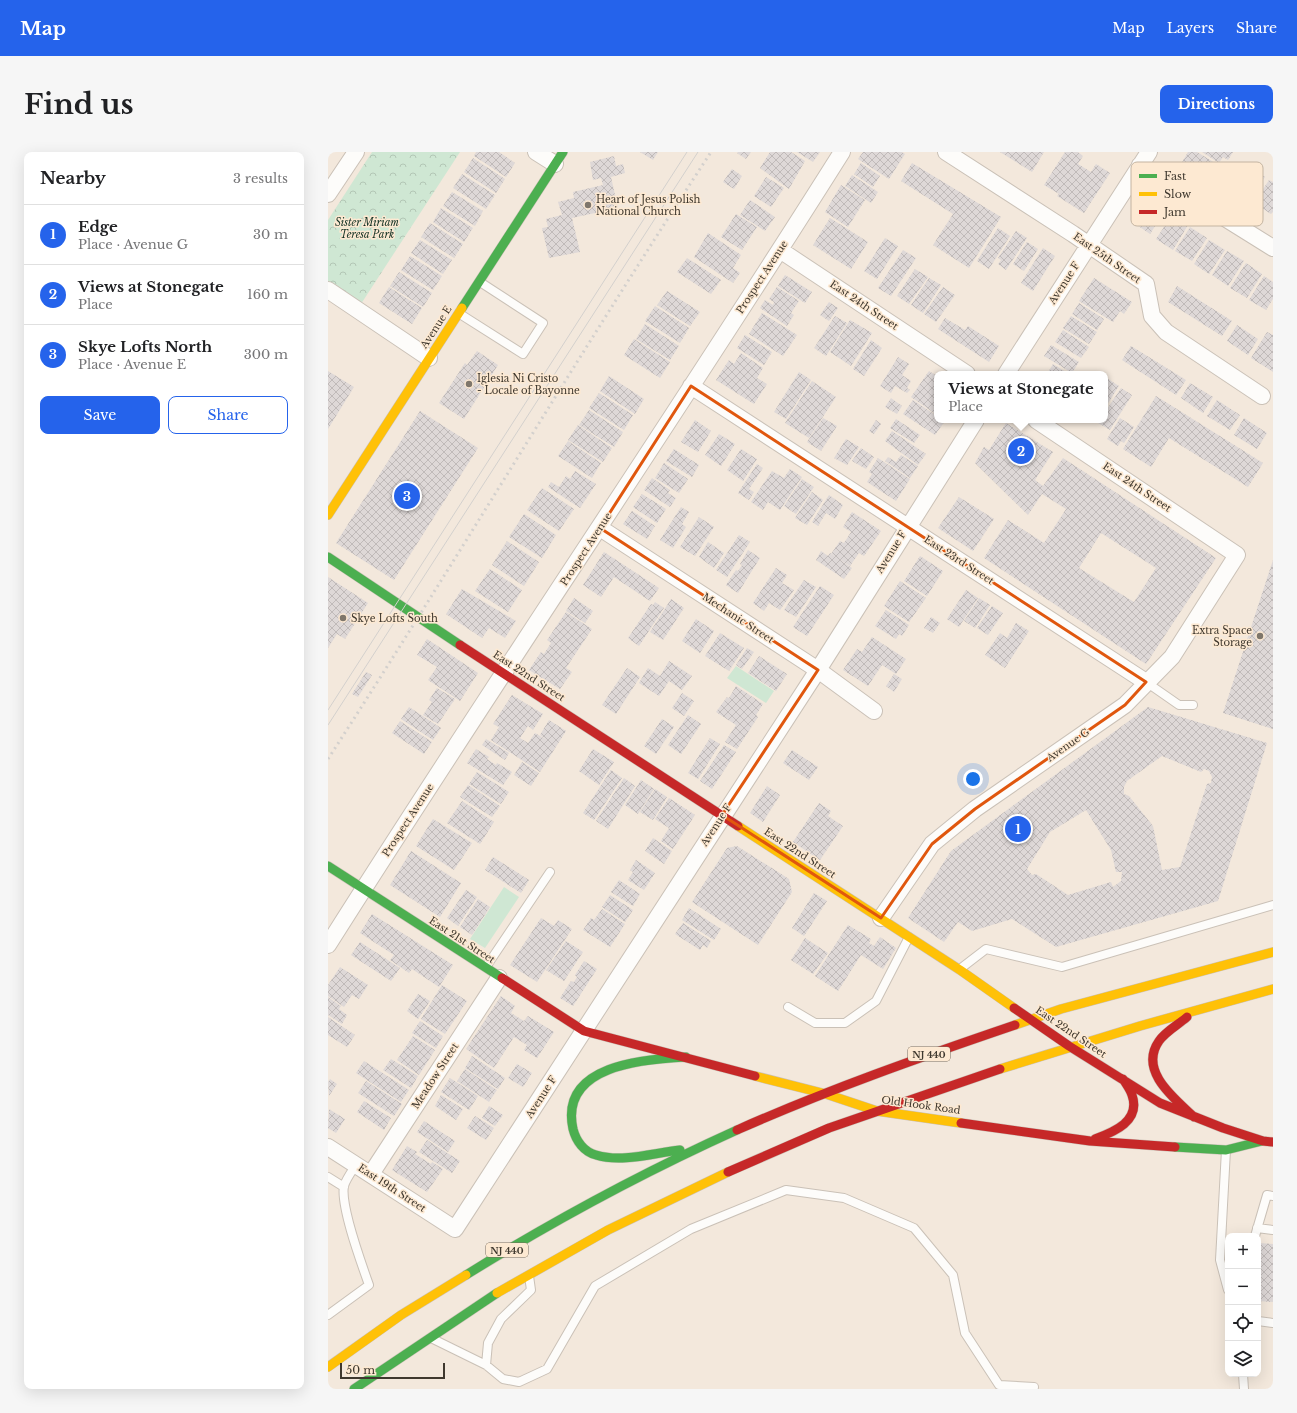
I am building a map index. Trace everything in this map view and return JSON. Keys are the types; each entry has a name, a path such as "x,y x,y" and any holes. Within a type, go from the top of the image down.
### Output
{"main road":[{"name":"Avenue E","path":"328,515 559,158"},
{"name":"East 22nd Street","path":"328,557 960,970 1033,1019 1069,1046 1160,1103 1194,1117 1268,1141"},
{"name":"East 21st Street","path":"328,866 499,978 584,1031"},
{"name":"NJ 440","path":"328,1366 400,1315 491,1259 586,1205 696,1149 785,1109 928,1054 1033,1019 1273,952"},
{"path":"354,1389 428,1337 529,1275 597,1236 690,1190 779,1149 877,1111 1069,1046 1273,989"},
{"path":"1194,1117 1166,1092 1159,1081 1155,1069 1154,1059 1157,1043 1167,1032 1195,1010"},
{"name":"Old Hook Road","path":"584,1031 826,1094 877,1111 1090,1140 1226,1150 1268,1141"},
{"path":"686,1057 637,1061 609,1068 589,1081 576,1098 571,1118 574,1134 581,1148 598,1156 619,1157 696,1149"},
{"path":"1090,1140 1116,1131 1126,1124 1133,1113 1134,1099 1123,1079"}],"street":[{"path":"328,194 356,152"},
{"path":"536,152 559,158"},
{"name":"Prospect Avenue","path":"328,945 600,528 842,152"},
{"name":"East 25th Street","path":"946,152 1089,244 1146,284 1152,316 1166,332 1262,396"},
{"name":"Avenue F","path":"1142,162 1149,152"},
{"name":"Avenue F","path":"1008,371 1131,179"},
{"path":"1238,226 1273,248"},
{"name":"East 24th Street","path":"780,250 962,371"},
{"path":"328,290 429,358"},
{"name":"East 23rd Street","path":"691,386 1146,682"},
{"name":"Avenue F","path":"455,1229 722,815 818,670 907,526 974,423"},
{"name":"East 24th Street","path":"1040,423 1237,554"},
{"name":"Mechanic Street","path":"600,528 818,670 874,711"},
{"name":"Avenue G","path":"881,918 932,844 975,809 1125,705 1172,657 1237,554"},
{"name":"Meadow Street","path":"371,1174 499,978"},
{"name":"East 19th Street","path":"328,1146 455,1229"}],"lane":[{"path":"458,313 523,354 543,323 479,281"},
{"path":"1146,682 1179,705 1193,705"},
{"path":"485,968 550,872"},
{"path":"960,970 986,949 1062,967 1273,905"},
{"path":"788,1007 815,1023 845,1023 876,1001 909,937"},
{"path":"1225,1279 1220,1260 1226,1150"},
{"path":"329,1312 369,1285 354,1243 345,1202 344,1187 356,1165"},
{"path":"328,1177 344,1187"},
{"path":"428,1337 454,1348 486,1365 502,1379 519,1382 547,1369 595,1286 691,1229 786,1190 844,1198 914,1228 953,1275 965,1333 1000,1385 1034,1387"},
{"path":"1273,1196 1267,1195 1256,1232 1273,1230"},
{"path":"486,1365 488,1343 501,1319 531,1290 529,1275"},
{"path":"1261,1321 1273,1323"},
{"path":"1243,1377 1244,1389"}],"highlighted area":[{"path":"691,386 1146,682 1125,705 975,809 932,844 881,918 722,815 818,670 600,528"}],"green space":[{"name":"Sister Miriam Teresa Park","path":"372,152 460,152 359,307 328,285 328,220"},
{"path":"736,666 774,691 766,703 727,678"},
{"path":"504,887 519,897 485,948 470,939"}],"building":[{"path":"476,152 499,152 515,163 506,177 474,156"},
{"path":"640,152 658,152 653,160"},
{"path":"751,152 746,159 737,153"},
{"path":"770,152 791,152 805,161 789,189 760,168"},
{"path":"797,152 820,152 813,162"},
{"path":"863,152 902,152 905,154 889,179 858,159"},
{"path":"1000,152 1044,152 1032,172"},
{"path":"1065,152 1078,152 1083,156 1078,164 1091,172 1096,164 1110,173 1084,213 1057,196 1059,194 1044,185"},
{"path":"1188,152 1197,152 1213,162 1182,162"},
{"path":"1202,152 1233,152 1228,160 1223,157 1220,162"},
{"name":"Heart of Jesus Polish National Church","path":"614,156 616,166 623,164 625,173 611,177 618,208 572,218 580,252 549,258 542,228 548,227 546,219 562,215 558,202 574,198 573,192 603,185 601,178 593,180 590,162"},
{"path":"473,158 505,179 496,193 464,172"},
{"path":"861,163 880,176 873,187 854,174"},
{"path":"912,163 1001,217 969,268 933,245 953,214 901,181"},
{"path":"732,169 742,176 734,189 723,182"},
{"path":"462,174 495,195 486,209 453,188"},
{"path":"852,175 878,192 871,203 845,186"},
{"path":"766,177 784,188 771,207 754,196"},
{"path":"1269,180 1273,182 1273,212 1271,214 1263,209 1263,189"},
{"path":"841,185 865,200 848,227 825,212"},
{"path":"452,192 483,211 475,226 443,206"},
{"path":"750,200 775,217 765,231 740,215"},
{"path":"441,208 473,228 464,242 433,222"},
{"path":"736,214 757,227 742,250 721,237"},
{"path":"830,218 868,242 851,269 813,245"},
{"path":"430,223 463,244 454,258 421,237"},
{"path":"1138,226 1155,226 1150,234"},
{"path":"1165,226 1187,226 1173,250 1156,239"},
{"path":"1190,227 1207,238 1192,261 1175,251"},
{"path":"998,228 1010,236 989,269 977,261"},
{"path":"1016,231 1027,238 1006,270 998,264 1001,260 998,258"},
{"path":"708,233 741,255 733,268 740,273 733,283 694,257"},
{"path":"885,238 898,246 877,279 864,271"},
{"path":"420,240 452,260 443,274 411,253"},
{"path":"1209,240 1225,250 1209,274 1194,264"},
{"path":"1027,242 1038,249 1024,271 1013,264"},
{"path":"1043,248 1055,256 1033,291 1021,283"},
{"path":"903,250 916,258 891,296 878,288"},
{"path":"1227,251 1244,261 1228,286 1212,275"},
{"path":"410,256 442,276 433,290 401,270"},
{"path":"687,258 721,280 711,294 677,272"},
{"path":"1246,263 1262,274 1247,298 1230,288"},
{"path":"915,269 928,277 909,304 897,296"},
{"path":"399,272 432,293 423,307 390,286"},
{"path":"785,275 812,292 805,303 778,286"},
{"path":"1264,276 1273,282 1273,299 1266,310 1249,300"},
{"path":"929,278 941,285 923,313 911,305"},
{"path":"1094,278 1132,302 1124,314 1120,311 1113,322 1079,301"},
{"path":"1177,286 1232,321 1222,336 1168,302"},
{"path":"389,287 422,308 412,324 379,303"},
{"path":"777,287 799,301 791,313 794,315 787,326 760,308 765,300 773,305 774,302 769,299"},
{"path":"943,287 955,295 936,322 924,314"},
{"path":"667,291 700,312 690,326 657,305"},
{"path":"829,302 838,308 829,321 820,315"},
{"path":"1079,303 1104,319 1097,330 1072,314"},
{"path":"655,306 689,328 680,343 645,321"},
{"path":"762,313 797,335 783,356 749,334"},
{"path":"835,316 847,323 826,356 814,348"},
{"path":"1071,316 1097,332 1089,344 1063,328"},
{"path":"945,318 965,330 968,326 999,346 989,362 938,329"},
{"path":"850,320 872,333 851,366 830,352"},
{"path":"645,324 679,346 670,360 636,339"},
{"path":"1237,325 1258,339 1248,355 1227,341"},
{"path":"1063,330 1089,347 1081,358 1055,342"},
{"path":"1267,332 1273,335 1273,372 1251,358"},
{"path":"745,335 772,352 764,365 737,348"},
{"path":"634,339 670,362 660,378 624,355"},
{"path":"871,340 882,348 864,376 853,369"},
{"path":"1051,345 1079,362 1073,371 1069,371 1044,356"},
{"path":"1131,346 1186,380 1176,395 1122,360"},
{"name":"Iglesia Ni Cristo - Locale of Bayonne","path":"477,351 498,365 464,419 439,403 465,363 467,365"},
{"path":"741,353 763,368 757,378 767,384 754,404 716,380 729,360 734,364"},
{"path":"898,357 909,364 902,375 911,381 907,388 910,390 907,393 895,386 891,393 880,386"},
{"path":"1053,364 1064,371 1049,371"},
{"path":"328,371 354,387 328,429"},
{"path":"929,371 934,374 934,413 911,397"},
{"path":"799,372 811,380 786,419 774,412"},
{"path":"609,376 644,399 635,414 600,391"},
{"path":"1108,379 1119,386 1108,403"},
{"path":"812,381 836,397 809,438 785,423"},
{"path":"1190,383 1213,397 1203,413 1181,398"},
{"path":"1121,388 1132,395 1110,430 1098,423 1108,423 1108,408"},
{"path":"599,393 633,415 624,430 589,408"},
{"path":"1156,396 1263,463 1248,487 1169,438 1151,467 1123,449"},
{"path":"891,398 902,406 897,414 885,407"},
{"path":"913,400 934,414 934,423 944,423 935,435 903,414"},
{"path":"1217,400 1240,415 1230,430 1207,416"},
{"path":"589,410 623,432 614,447 579,425"},
{"path":"420,411 478,448 394,580 336,543"},
{"path":"823,418 837,426 821,451 807,442"},
{"path":"1120,418 1134,427 1124,443 1121,441 1118,446 1107,439"},
{"path":"1244,418 1267,433 1257,449 1234,435"},
{"path":"896,419 920,435 914,443 890,428"},
{"path":"695,420 711,431 698,452 681,442"},
{"path":"876,420 881,424 874,434 869,431"},
{"path":"1006,423 1053,452 1035,480 1043,486 1063,458 1216,558 1146,664 984,558 1008,520 1044,543 1066,509 1042,494 1028,515 975,463 984,447 989,450","holes":["1101,533 1156,568 1134,602 1079,568"]},
{"path":"578,425 612,448 603,462 568,440"},
{"path":"892,431 926,454 918,465 885,441"},
{"path":"719,434 735,444 721,466 705,455"},
{"path":"846,439 859,447 847,465 834,458"},
{"path":"568,441 601,463 592,478 558,456"},
{"path":"861,448 874,457 866,469 852,461"},
{"path":"674,449 699,465 692,477 666,461"},
{"path":"741,449 757,459 743,481 727,470"},
{"path":"901,455 918,466 910,478 885,461 888,457 896,462"},
{"path":"878,458 910,479 896,501 867,482 872,474 869,472"},
{"path":"664,463 688,479 679,493 655,478"},
{"path":"757,464 763,468 749,489 754,492 749,500 738,493"},
{"path":"790,469 802,477 780,510 768,502 763,510 751,502 772,471 784,478"},
{"path":"575,471 596,484 580,508 548,487 551,482 559,487 566,476 570,479"},
{"path":"652,478 670,490 668,493 676,498 670,507 644,490"},
{"path":"802,479 814,487 796,514 784,506"},
{"path":"542,488 574,509 559,531 527,510"},
{"path":"812,492 823,500 807,525 795,518"},
{"path":"642,494 666,509 657,523 633,507"},
{"path":"829,495 843,505 835,519 826,513 818,526 812,522"},
{"path":"959,497 994,519 973,551 938,528"},
{"path":"681,507 689,512 682,524 686,527 673,548 660,540"},
{"path":"632,511 655,526 647,539 623,524"},
{"path":"852,512 881,531 864,556 859,553 850,566 831,554 840,541 844,543 851,532 843,527"},
{"path":"524,514 556,535 542,558 509,537"},
{"path":"699,517 714,527 695,556 680,547"},
{"path":"739,535 750,542 727,577 716,570"},
{"path":"507,541 539,562 524,586 492,565"},
{"path":"708,542 724,553 714,568 699,557"},
{"path":"748,550 760,558 738,593 726,585 736,570 738,571 742,565 740,564"},
{"path":"821,551 828,556 830,553 852,568 844,579 816,560"},
{"path":"604,552 659,588 650,601 614,577 601,597 583,585"},
{"path":"920,556 943,571 927,596 904,581"},
{"name":"Extra Space Storage","path":"1273,560 1273,729 1223,713"},
{"path":"776,568 787,575 782,583 794,590 780,610 769,603 764,611 753,603"},
{"path":"490,569 522,590 508,612 475,591"},
{"name":"Skye Lofts South","path":"328,577 368,603 345,639 337,634 328,648"},
{"path":"804,580 816,587 796,617 784,610"},
{"path":"900,581 926,598 909,622 884,606"},
{"path":"820,586 834,595 807,636 793,627"},
{"path":"462,589 516,621 505,638 489,628 482,638 446,614"},
{"path":"966,590 978,598 959,627 947,619"},
{"path":"574,598 593,611 585,623 566,611"},
{"path":"979,598 990,605 975,628 964,621"},
{"path":"671,599 684,608 663,640 650,632"},
{"path":"655,602 664,608 639,646 628,638 651,604 653,605"},
{"path":"992,606 1003,613 988,635 977,628"},
{"path":"886,610 909,625 902,636 899,634 896,639 875,626"},
{"path":"566,612 592,629 566,668 572,672 560,689 529,670 541,652 544,654 551,643 547,640"},
{"path":"931,617 940,623 933,633 924,628"},
{"path":"696,619 714,631 700,653 682,641"},
{"path":"1016,623 1029,631 1005,668 985,655 1000,633 1007,638"},
{"path":"720,633 744,648 729,671 705,656"},
{"path":"872,637 906,659 896,674 882,665 868,686 843,670 857,649 862,652"},
{"path":"427,639 478,673 460,701 428,680 437,667 417,655"},
{"path":"747,648 754,652 742,669 736,665"},
{"path":"759,656 787,674 776,691 748,673"},
{"path":"669,661 692,676 682,690 669,681 659,696 639,683 648,668 660,676"},
{"path":"627,668 640,677 616,714 602,705"},
{"path":"366,672 372,675 358,697 352,694"},
{"path":"894,674 902,679 894,692 886,686"},
{"path":"736,686 763,704 756,715 758,717 737,749 725,742 736,725 716,712 727,697 729,698"},
{"path":"437,688 455,699 438,724 423,715 432,702 429,700"},
{"path":"682,693 694,701 684,716 672,708"},
{"path":"512,695 543,714 533,730 528,726 520,738 528,743 535,733 547,740 540,735 549,720 566,731 540,772 491,740 499,727 493,724"},
{"path":"409,707 441,728 433,740 401,719"},
{"path":"1148,707 1267,743 1218,901 1056,947 1012,919 972,931 958,922 944,942 908,918 951,851","holes":["1162,756 1201,772 1204,769 1209,771 1212,777 1211,783 1207,784 1180,867 1162,870 1153,826 1129,796 1124,794 1124,787 1127,781","1086,810 1111,850 1116,872 1122,872 1121,881 1113,887 1111,882 1068,895 1036,874 1032,875 1027,869 1050,832"]},
{"path":"688,715 701,724 681,754 668,745"},
{"path":"662,719 674,727 656,754 644,746"},
{"path":"400,721 432,742 424,754 392,733"},
{"path":"710,738 720,744 698,779 688,773"},
{"path":"486,739 509,753 505,760 482,745"},
{"path":"724,745 736,752 712,789 700,781"},
{"path":"476,749 489,757 487,759 496,765 497,763 512,772 503,785 467,763"},
{"path":"593,749 614,762 599,785 579,771"},
{"path":"792,750 818,767 809,780 783,763"},
{"path":"522,762 539,773 531,786 514,775"},
{"path":"611,770 622,778 594,820 583,813"},
{"path":"477,772 509,792 501,804 469,784"},
{"path":"624,778 635,786 608,829 596,821"},
{"path":"641,780 654,789 638,814 625,805"},
{"path":"468,785 500,806 492,817 460,797"},
{"path":"767,786 780,795 763,822 750,813"},
{"path":"655,789 667,797 653,820 640,812"},
{"path":"669,798 695,815 673,849 661,841 669,828 655,819"},
{"path":"462,801 494,822 480,844 447,823"},
{"path":"819,803 831,811 828,816 843,826 820,860 793,842"},
{"path":"433,819 472,843 454,870 416,846"},
{"path":"653,838 672,851 664,864 645,851"},
{"path":"737,846 789,879 792,892 758,945 692,902 727,848"},
{"path":"411,851 461,883 440,917 390,885"},
{"path":"493,857 529,880 521,893 485,870"},
{"path":"636,860 655,873 644,890 628,880 633,872 630,870"},
{"path":"619,880 640,894 633,906 611,892"},
{"path":"466,890 477,897 458,926 447,918"},
{"path":"814,893 827,901 804,936 792,928"},
{"path":"610,895 633,910 625,922 602,907"},
{"path":"478,899 490,907 472,935 460,927"},
{"path":"689,908 721,929 714,940 682,920"},
{"path":"602,909 625,924 610,947 583,930 591,918 594,920"},
{"path":"372,914 453,965 439,987 412,969 409,973 390,960 394,955 360,933"},
{"path":"541,918 554,926 558,920 572,929 537,982 510,965"},
{"path":"683,923 711,941 707,948 703,945 700,950 675,934"},
{"path":"848,925 871,939 869,943 874,946 880,937 896,948 883,969 861,955 838,991 815,976"},
{"path":"805,938 828,953 813,974 791,960"},
{"path":"566,941 583,952 564,981 546,970"},
{"path":"360,942 400,968 391,981 351,955"},
{"path":"584,961 597,969 573,1006 560,998 571,981 574,982 577,977 575,975"},
{"path":"340,967 368,985 359,999 352,995 344,1007 328,996 328,985"},
{"path":"442,985 467,1001 445,1034 421,1019"},
{"path":"418,994 430,1001 418,1019 407,1011"},
{"path":"501,996 515,1006 511,1013 524,1021 528,1016 554,1032 537,1058 524,1050 527,1045 514,1037 494,1068 466,1049"},
{"path":"328,997 341,1006 339,1009 347,1015 342,1024 328,1015"},
{"path":"328,1017 355,1035 347,1047 328,1035"},
{"path":"420,1021 443,1036 436,1048 412,1033"},
{"path":"413,1036 435,1050 419,1075 397,1060"},
{"path":"472,1056 505,1078 498,1089 465,1068"},
{"path":"391,1059 418,1076 411,1088 383,1070"},
{"path":"364,1061 409,1090 401,1102 356,1073"},
{"path":"517,1064 532,1073 523,1087 508,1078"},
{"path":"465,1069 497,1090 489,1102 457,1081"},
{"path":"450,1078 478,1096 469,1110 441,1092"},
{"path":"330,1079 337,1084 329,1096 328,1082"},
{"path":"366,1081 402,1104 394,1116 358,1093"},
{"path":"441,1095 463,1109 456,1120 435,1106"},
{"path":"364,1101 391,1118 384,1130 357,1112"},
{"path":"489,1106 503,1115 495,1126 482,1118"},
{"path":"329,1109 345,1119 336,1133 328,1128"},
{"path":"475,1116 494,1128 486,1140 467,1128"},
{"path":"424,1121 455,1141 448,1152 417,1132"},
{"path":"427,1140 460,1161 452,1173 419,1152"},
{"path":"407,1146 417,1152 415,1154 431,1164 432,1162 443,1169 427,1192 392,1170"},
{"path":"1261,1243 1273,1244 1273,1302 1261,1301"}],"tram line":[{"path":"328,710 687,152"},
{"path":"328,725 698,152"}],"railway":[{"path":"328,759 614,303 711,152"}],"traffic: fast":[{"path":"462,308 563,152"},
{"path":"328,557 460,645"},
{"path":"328,866 502,978"},
{"path":"680,1150 627,1158 606,1157 592,1154 584,1149 576,1138 573,1129 572,1108 579,1091 592,1079 608,1070 649,1060 686,1057"},
{"path":"466,1275 565,1216 633,1180 737,1130"},
{"path":"1175,1147 1226,1150 1262,1141"},
{"path":"354,1389 497,1293"}],"traffic: slow":[{"path":"328,515 462,308"},
{"path":"738,826 960,970 1014,1008"},
{"path":"1015,1025 1061,1009 1273,952"},
{"path":"1000,1069 1140,1026 1273,989"},
{"path":"755,1076 826,1094 877,1111 961,1123"},
{"path":"497,1293 608,1230 728,1172"},
{"path":"328,1367 401,1315 466,1275"}],"traffic: jam":[{"path":"460,645 738,826"},
{"path":"502,978 584,1031 755,1076"},
{"path":"1014,1008 1069,1046 1160,1103 1223,1128 1263,1141 1273,1142"},
{"path":"1187,1017 1159,1041 1154,1052 1153,1063 1162,1084 1169,1093 1194,1117"},
{"path":"737,1130 874,1074 1015,1025"},
{"path":"728,1172 829,1128 1000,1069"},
{"path":"1095,1139 1117,1129 1129,1119 1133,1112 1134,1104 1132,1095 1123,1079"},
{"path":"961,1123 1090,1141 1175,1147"}],"place":[{"name":"Heart of Jesus Polish National Church","path":"588,205"},
{"name":"Iglesia Ni Cristo - Locale of Bayonne","path":"469,384"},
{"name":"Views at Stonegate","path":"1021,451"},
{"name":"Skye Lofts North","path":"407,496"},
{"name":"Skye Lofts South","path":"343,618"},
{"name":"Extra Space Storage","path":"1260,636"},
{"name":"Edge","path":"1018,829"}]}
